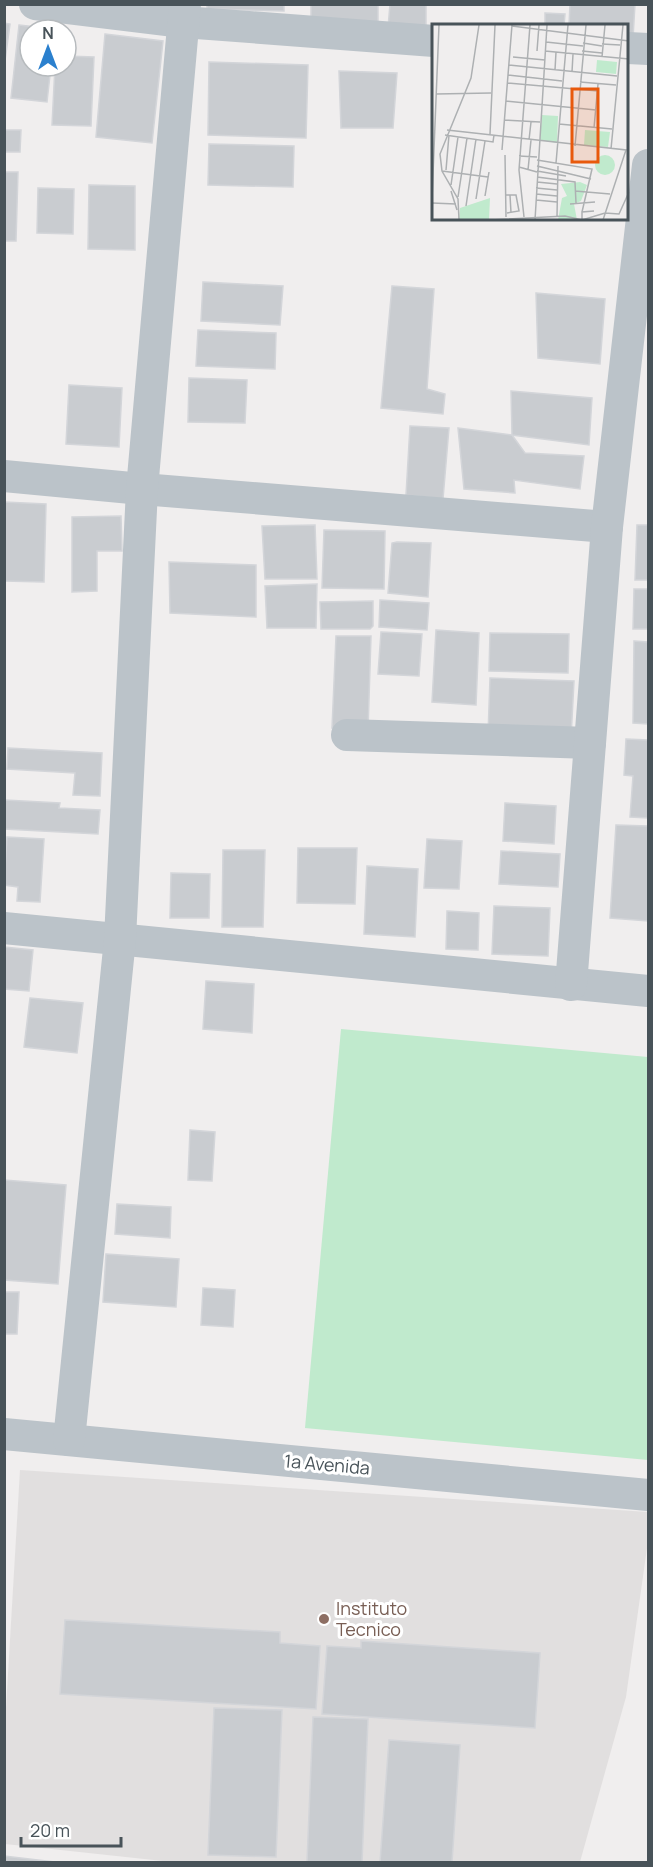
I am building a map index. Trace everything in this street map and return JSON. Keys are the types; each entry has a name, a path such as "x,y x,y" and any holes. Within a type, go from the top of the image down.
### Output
{"street":[{"path":"35,4 184,13 432,41"},
{"path":"69,1440 120,939 142,489 184,13"},
{"path":"629,48 648,49"},
{"path":"572,985 607,527 648,165"},
{"path":"4,476 607,527"},
{"path":"347,735 590,743"},
{"path":"4,928 648,991"},
{"name":"1a Avenida","path":"4,1434 648,1495"}],"shaded area":[{"name":"Instituto Tecnico","path":"20,1470 648,1512 648,1541 626,1697 580,1862 172,1862 5,1844 5,1725"}],"green space":[{"path":"341,1029 648,1057 648,1460 305,1428"}],"building":[{"path":"207,4 284,4 284,11 207,9"},
{"path":"311,4 378,4 378,22 311,19"},
{"path":"390,4 426,4 426,28 388,28"},
{"path":"570,4 635,4 633,38 629,37 629,24 569,24"},
{"path":"545,13 565,14 564,24 545,24"},
{"path":"4,23 10,24 4,68"},
{"path":"18,34 18,78 50,78 47,102 11,98"},
{"path":"105,34 163,41 152,143 96,137"},
{"path":"78,56 94,57 91,126 52,125 54,78 78,78"},
{"path":"209,62 308,65 306,138 208,135"},
{"path":"339,71 397,73 393,128 341,128"},
{"path":"4,130 21,130 20,152 4,152"},
{"path":"209,144 294,146 293,187 208,185"},
{"path":"4,172 18,172 16,241 4,241"},
{"path":"89,185 135,186 135,250 88,249"},
{"path":"38,188 74,189 73,234 37,233"},
{"path":"203,282 283,286 280,325 201,321"},
{"path":"392,286 434,289 427,389 445,394 443,414 381,408"},
{"path":"536,293 605,299 600,364 538,358"},
{"path":"198,330 276,333 275,369 196,366"},
{"path":"189,378 247,380 245,423 188,422"},
{"path":"69,385 122,388 119,447 66,444"},
{"path":"511,391 592,398 589,445 512,435"},
{"path":"410,426 449,428 443,499 406,495"},
{"path":"458,428 512,435 525,453 584,456 580,489 514,480 515,493 464,489"},
{"path":"4,502 46,504 44,582 4,581"},
{"path":"121,516 122,551 97,551 97,591 72,592 72,517"},
{"path":"315,525 317,579 265,579 262,526"},
{"path":"637,525 648,525 648,580 635,580"},
{"path":"324,530 385,531 384,589 322,588"},
{"path":"392,543 431,543 428,597 388,593"},
{"path":"169,562 256,565 256,617 170,613"},
{"path":"317,584 316,628 267,628 265,586"},
{"path":"634,589 648,589 648,629 633,629"},
{"path":"380,600 429,603 427,630 379,627"},
{"path":"373,601 373,626 370,629 321,629 320,602"},
{"path":"436,630 479,633 476,705 432,702"},
{"path":"381,632 422,634 419,676 378,674"},
{"path":"490,633 569,634 568,673 489,671"},
{"path":"336,636 371,636 368,731 332,728"},
{"path":"634,641 648,642 648,724 633,723"},
{"path":"490,678 574,681 571,738 488,735"},
{"path":"626,739 648,740 648,818 630,817 633,776 624,775"},
{"path":"8,748 102,753 100,796 73,795 75,773 7,769"},
{"path":"5,800 60,803 59,808 100,810 98,834 4,829"},
{"path":"505,803 556,806 554,844 503,841"},
{"path":"616,825 648,826 648,921 610,918"},
{"path":"7,837 44,839 40,902 17,901 18,887 4,885"},
{"path":"427,839 462,841 459,889 424,888"},
{"path":"298,848 357,848 355,904 297,903"},
{"path":"223,850 265,850 263,927 222,927"},
{"path":"501,851 560,854 558,887 499,884"},
{"path":"367,866 418,869 415,937 364,934"},
{"path":"171,873 210,874 209,918 170,918"},
{"path":"494,906 550,908 548,956 492,954"},
{"path":"447,911 479,913 478,950 446,949"},
{"path":"4,947 33,950 29,991 4,989"},
{"path":"206,981 254,984 252,1033 203,1029"},
{"path":"30,998 83,1003 77,1053 24,1047"},
{"path":"190,1130 215,1132 212,1181 188,1180"},
{"path":"4,1180 66,1185 58,1284 4,1280"},
{"path":"117,1204 171,1207 170,1238 115,1234"},
{"path":"106,1254 179,1259 176,1307 103,1302"},
{"path":"203,1288 235,1290 233,1327 201,1325"},
{"path":"4,1292 19,1292 17,1334 4,1334"},
{"path":"65,1620 280,1632 280,1643 320,1646 316,1709 60,1694"},
{"path":"361,1641 540,1653 535,1728 322,1714 327,1646 361,1648"},
{"path":"214,1708 282,1710 276,1857 208,1855"},
{"path":"313,1717 368,1719 362,1862 307,1862"},
{"path":"389,1740 460,1745 452,1862 380,1862"},
{"path":"4,1856 55,1862 4,1862"}],"place":[{"name":"Instituto Tecnico","path":"324,1619"}]}
